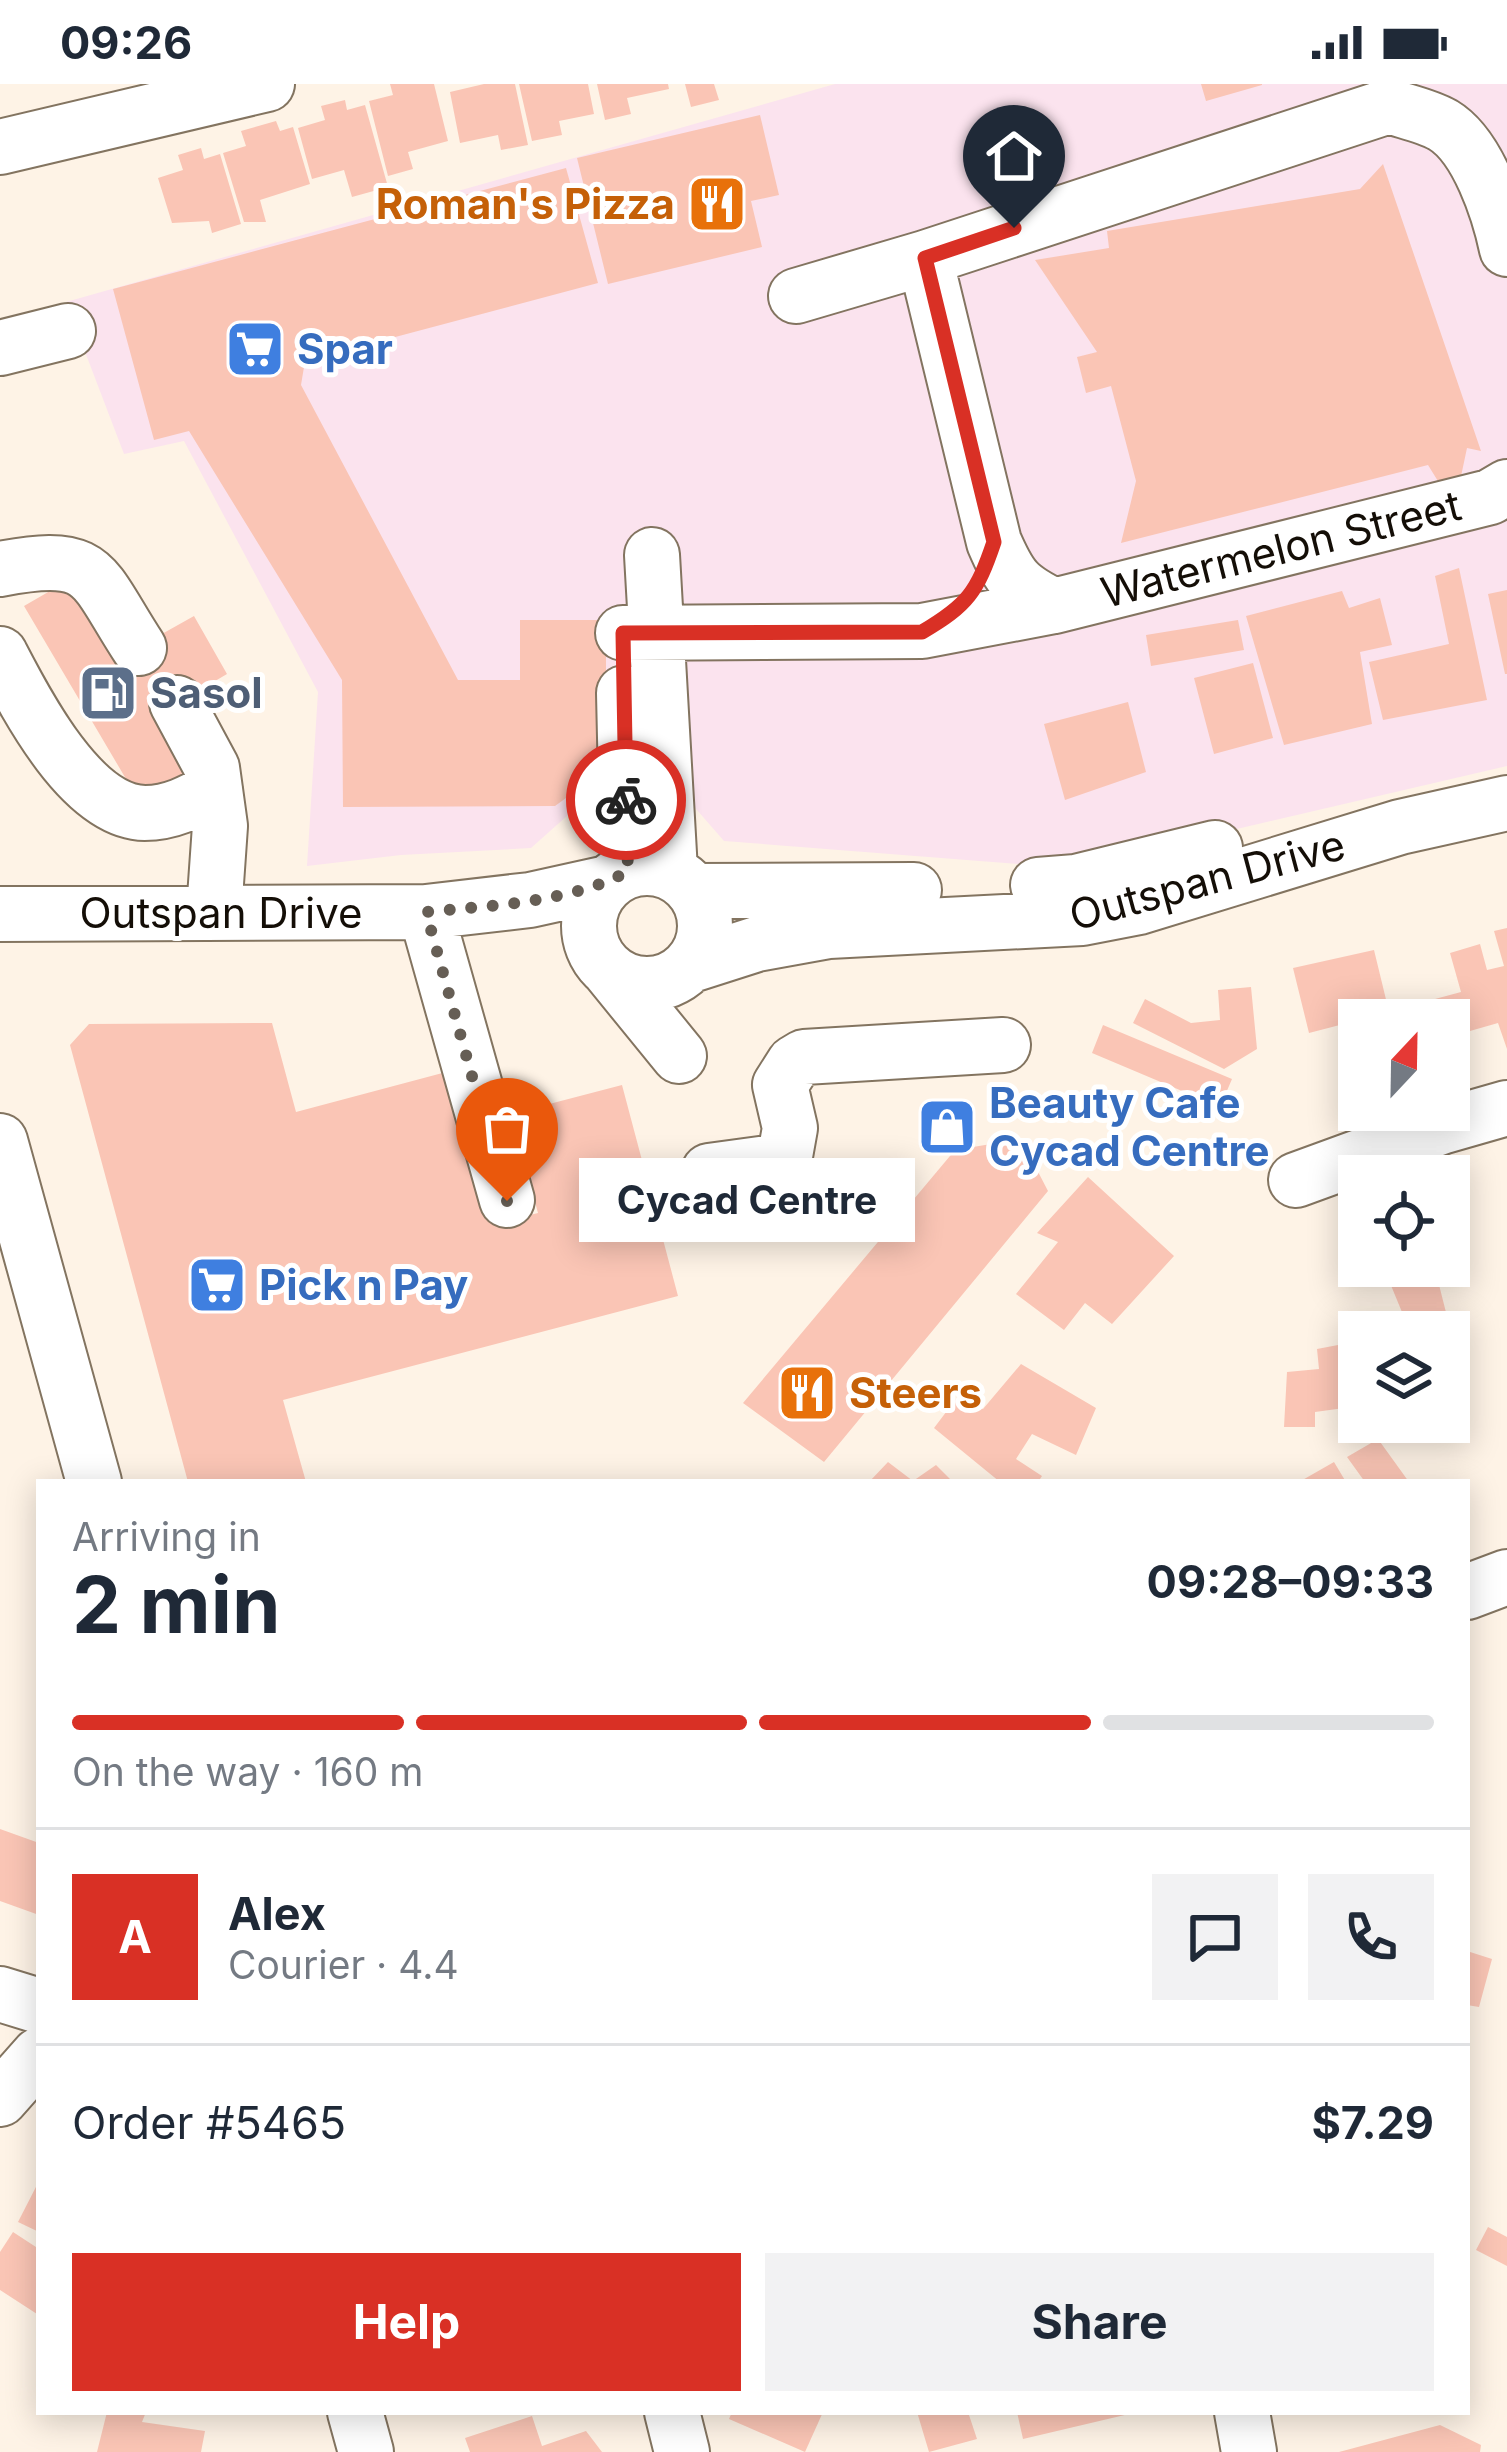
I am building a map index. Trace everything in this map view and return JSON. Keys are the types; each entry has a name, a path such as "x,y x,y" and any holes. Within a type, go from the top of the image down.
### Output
{"street":[{"path":"0,147 233,89"},
{"path":"796,296 1389,106 1446,127 1465,148 1504,219"},
{"name":"Watermelon Street","path":"925,258 994,542 1010,577 1025,592 1054,606"},
{"path":"0,348 68,331"},
{"name":"Watermelon Street","path":"639,634 922,632 1054,606 1490,497 1507,487"},
{"path":"922,632 973,595 994,542"},
{"path":"636,557 650,879"},
{"path":"0,569 76,564 91,572 139,647"},
{"path":"0,654 38,726 98,794 124,809 144,813 177,809 215,790"},
{"path":"177,703 212,768 220,871 214,912"},
{"name":"Outspan Drive","path":"0,914 434,911 650,879 851,892 1076,882 1507,774"},
{"name":"Outspan Drive","path":"686,970 758,944 810,934 990,926 1120,911 1400,827 1507,803"},
{"path":"650,879 706,919 704,944 686,970 679,1056 601,959 589,928 592,906 650,879"},
{"path":"434,911 460,1030 507,1201"},
{"name":"Outspan Drive","path":"434,911 601,959"},
{"path":"601,959 635,983 653,984 686,970"},
{"path":"710,1171 775,1162 784,1156 790,1128 780,1084 804,1057 1003,1045"},
{"path":"1296,1180 1507,1108"},
{"path":"0,1141 93,1479"},
{"path":"1470,1591 1507,1577"},
{"path":"0,1994 36,2005"},
{"path":"0,2099 36,2058"},
{"path":"356,2415 366,2452"},
{"path":"673,2415 682,2452"},
{"path":"1243,2415 1249,2452"}],"shaded area":[{"path":"835,84 1507,84 1507,766 1070,868 724,841 676,786 604,783 531,848 307,866 318,692 184,441 124,454 66,302"}],"building":[{"path":"390,84 434,84 448,141 408,152 413,169 388,176 369,101 393,95"},
{"path":"484,84 515,84 528,145 501,150 498,135 460,143 450,92"},
{"path":"519,84 588,84 594,114 559,121 562,135 532,141"},
{"path":"597,84 668,84 669,89 627,98 631,114 605,120"},
{"path":"685,84 714,84 719,100 691,107"},
{"path":"1201,84 1262,84 1262,85 1206,101"},
{"path":"345,100 347,110 365,105 388,187 352,197 344,170 312,179 298,128 325,120 321,106"},
{"path":"760,115 779,195 751,201 762,247 608,284 577,158"},
{"path":"276,121 280,131 293,127 310,184 260,200 266,222 244,222 223,153 246,146 241,131"},
{"path":"201,148 204,159 220,154 241,224 212,233 209,221 172,223 158,178 183,170 178,155"},
{"path":"1383,164 1481,451 1467,448 1460,481 1441,486 1428,465 1121,543 1136,481 1111,386 1086,393 1077,357 1097,352 1035,260 1109,248 1107,231 1360,189"},
{"path":"566,168 598,283 305,361 301,385 458,680 520,680 520,620 606,620 606,769 555,806 343,807 342,680 189,431 154,440 113,289"},
{"path":"1459,568 1487,700 1383,720 1369,662 1449,644 1435,576"},
{"path":"81,573 128,653 194,616 227,674 166,710 198,766 139,801 24,606"},
{"path":"1507,590 1507,674 1505,674 1488,594"},
{"path":"1342,591 1349,608 1380,598 1392,645 1360,652 1372,724 1284,745 1246,616"},
{"path":"1238,620 1244,650 1151,666 1146,635"},
{"path":"1253,663 1273,738 1214,754 1194,678"},
{"path":"1128,702 1146,772 1065,800 1044,724"},
{"path":"1507,928 1507,1049 1498,1023 1470,1031 1470,999 1435,999 1461,992 1450,953 1480,944 1487,970 1504,966 1494,931"},
{"path":"1374,950 1386,999 1338,999 1338,1025 1309,1033 1293,968"},
{"path":"1251,987 1257,1049 1224,1069 1133,1023 1145,999 1191,1023 1220,1020 1218,990"},
{"path":"272,1023 296,1112 465,1067 506,1221 538,1213 511,1114 622,1085 678,1296 283,1400 305,1479 187,1479 70,1045 89,1024"},
{"path":"1103,1025 1232,1079 1220,1107 1092,1053"},
{"path":"1021,1139 1048,1191 824,1462 743,1403 955,1150"},
{"path":"1088,1177 1174,1256 1112,1324 1085,1303 1064,1330 1016,1294 1058,1242 1037,1233"},
{"path":"1392,1287 1440,1287 1446,1311 1402,1311"},
{"path":"1338,1345 1338,1409 1315,1412 1315,1427 1284,1427 1287,1372 1319,1369 1317,1349"},
{"path":"1021,1364 1096,1408 1076,1455 1032,1434 1016,1459 1040,1479 996,1479 934,1428 959,1395 983,1409"},
{"path":"1371,1443 1381,1443 1407,1479 1363,1479 1347,1457"},
{"path":"888,1462 910,1479 872,1479"},
{"path":"1334,1462 1344,1479 1304,1479"},
{"path":"936,1465 950,1479 916,1479"},
{"path":"0,1829 36,1842 36,1914 0,1901"},
{"path":"1470,1952 1492,1959 1479,2007 1470,2006"},
{"path":"36,2187 36,2231 18,2222"},
{"path":"1488,2227 1507,2237 1507,2266 1476,2250"},
{"path":"13,2232 36,2247 36,2313 0,2290 0,2252"},
{"path":"106,2415 145,2415 142,2422 205,2431 201,2452 97,2452"},
{"path":"731,2415 822,2415 805,2452 729,2419"},
{"path":"918,2415 969,2415 977,2439 929,2452"},
{"path":"1018,2415 1125,2415 1023,2439"},
{"path":"532,2416 542,2446 586,2431 602,2452 470,2452 465,2438"},
{"path":"1440,2425 1481,2445 1480,2452 1339,2452"}],"way so far":[{"path":"507,1201 426,912 530,900 607,883 628,871 626,800"}],"place":[{"name":"Roman's Pizza","path":"717,204"},
{"name":"Spar","path":"255,349"},
{"name":"Sasol","path":"108,693"},
{"name":"Beauty Cafe Cycad Centre","path":"947,1127"},
{"name":"Cycad Centre","path":"507,1201"},
{"name":"Pick n Pay","path":"217,1285"},
{"name":"Steers","path":"807,1393"}],"route":[{"path":"626,800 623,633 922,632 957,611 980,585 994,542 925,258 1014,228"}]}
